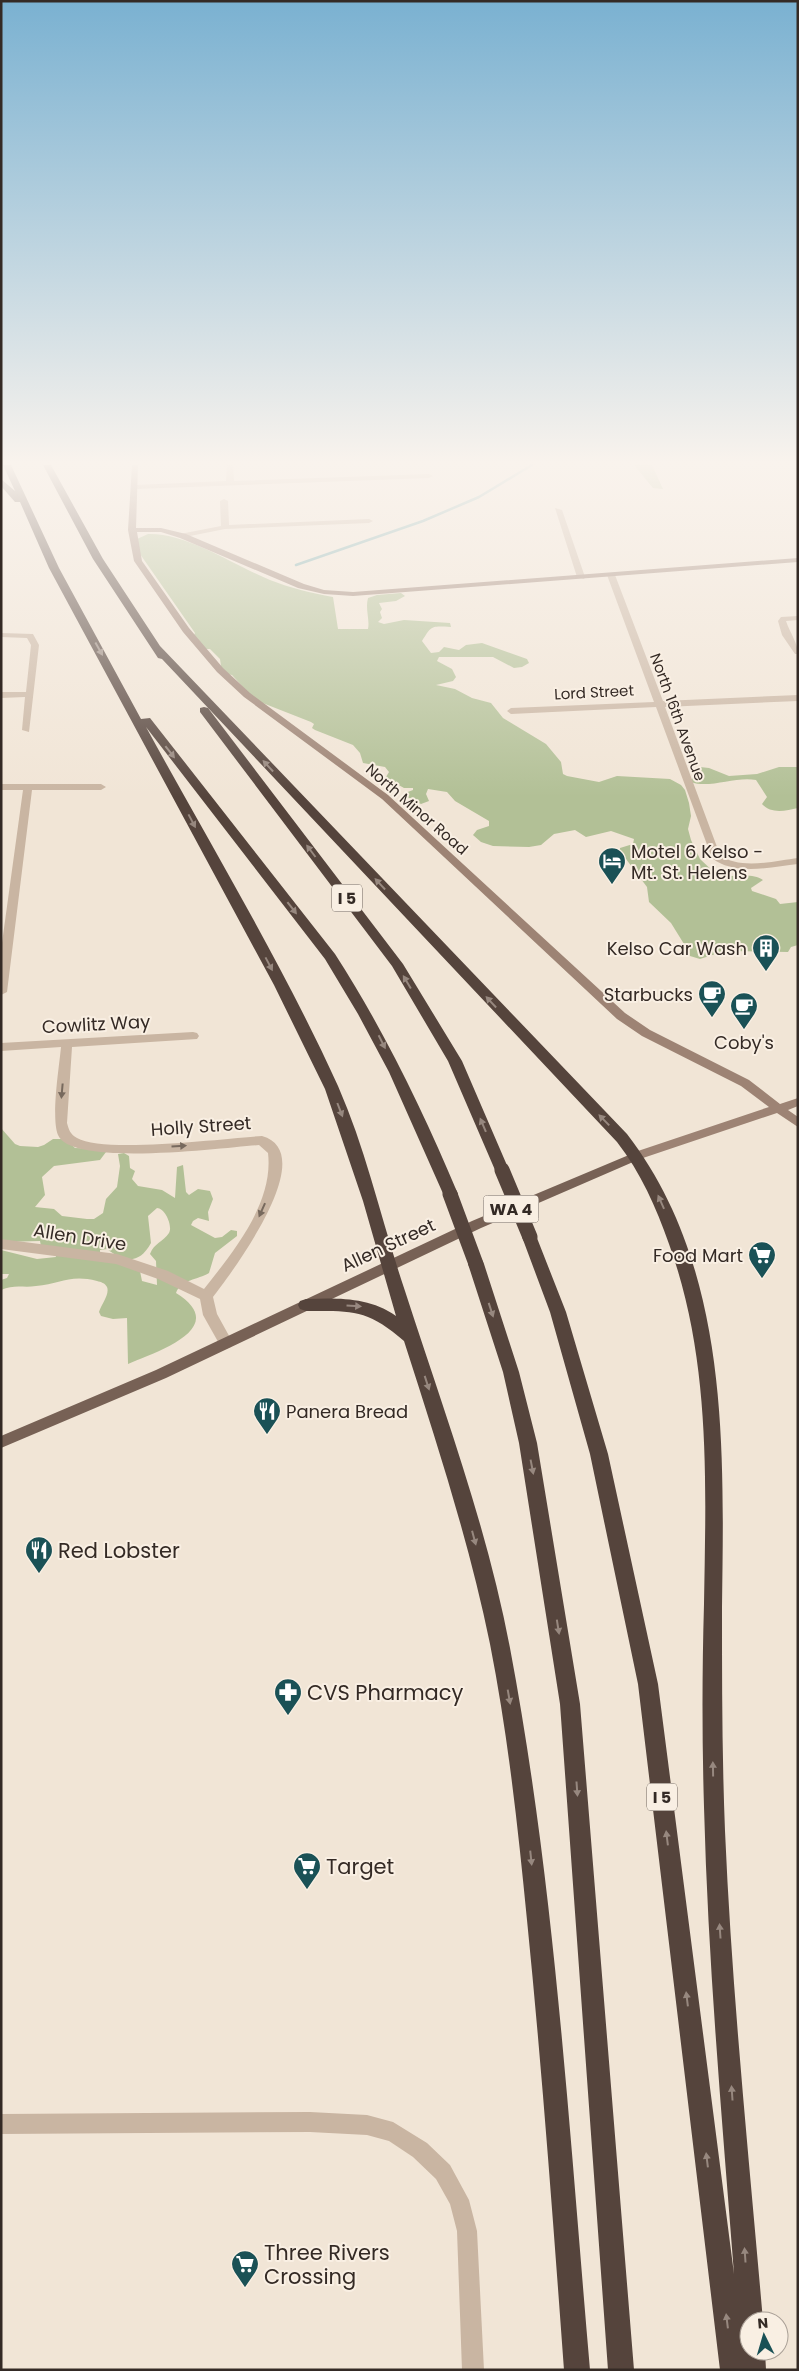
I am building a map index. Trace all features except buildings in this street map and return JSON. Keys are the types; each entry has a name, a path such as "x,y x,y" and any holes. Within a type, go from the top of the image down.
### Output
{"highway":[{"path":"58,576 312,1046 349,1134 371,1201 388,1265 459,1485 500,1647 517,1746 544,1971 577,2370"},
{"name":"I 5","path":"109,576 157,648 397,964 455,1061 530,1237 558,1312 599,1454 648,1684 733,2370"},
{"path":"157,648 636,1156 658,1195 686,1267 704,1340 712,1395 715,1484 712,1682 715,1826 723,1976 749,2311"},
{"path":"119,686 324,950 356,997 378,1035 422,1123 476,1264 511,1372 528,1444 542,1520 570,1704 621,2370"},
{"path":"306,1305 370,1308 386,1316 412,1337"}],"main road":[{"name":"Allen Street","path":"1,1442 68,1417 388,1265 578,1179 636,1156"}],"street":[{"name":"North Minor Road","path":"148,576 186,630 220,670 247,695 385,797 621,1016 646,1033 746,1083 780,1107 798,1123"},
{"path":"276,576 300,586 324,592 353,594 601,576"},
{"name":"North 16th Avenue","path":"611,576 716,856 725,864 737,865 798,861"},
{"path":"798,618 784,619 782,621 792,647 798,652"},
{"path":"1,635 30,636 35,645 26,730"},
{"path":"1,695 29,694"},
{"name":"Lord Street","path":"511,711 798,698"},
{"path":"1,787 101,787"},
{"path":"1,992 28,787"},
{"name":"Cowlitz Way","path":"1,1047 193,1036"},
{"name":"Holly Street","path":"67,1043 61,1122 64,1134 75,1143 97,1148 127,1150 262,1140 270,1144 276,1152 277,1160 273,1182 264,1209 250,1236 206,1296"},
{"name":"Allen Street","path":"636,1156 798,1102"},
{"name":"Allen Drive","path":"1,1244 117,1259 163,1275 206,1296"},
{"path":"206,1296 210,1315 226,1343"},
{"path":"1,2124 310,2122 367,2125 393,2132 420,2150 443,2172 459,2200 467,2232 473,2370"}],"green space":[{"path":"155,576 260,576 301,590 333,597 338,629 368,629 368,598 377,595 401,593 405,596 396,601 379,603 382,609 380,612 382,618 378,622 384,624 404,620 450,623 451,627 430,629 425,636 422,641 431,653 439,652 444,647 459,650 466,645 482,643 527,659 529,663 522,667 514,668 493,657 439,657 437,661 452,669 456,677 453,681 436,685 455,689 472,698 491,703 503,718 546,744 561,762 563,774 567,776 599,782 617,776 670,779 681,785 685,790 689,803 691,816 688,829 700,859 717,875 758,877 763,880 751,888 752,891 776,899 780,904 798,902 798,945 791,947 788,952 725,951 700,959 690,956 684,951 684,944 671,923 649,902 647,887 620,851 620,848 633,844 634,839 611,831 586,837 575,830 554,834 541,845 529,847 493,846 481,842 473,835 477,830 489,826 489,821 455,801 447,792 428,789 426,794 429,801 421,804 405,796 405,793 413,790 413,788 404,788 388,779 386,777 389,772 385,767 363,763 360,753 353,745 315,730 312,728 314,724 311,722 255,700 232,675 222,673 220,659 210,649 206,649 191,641 195,633"},
{"path":"700,767 709,768 729,776 757,774 779,767 798,767 798,808 779,811 766,807 762,804 767,797 756,780 748,779 706,784 691,782 694,771"},
{"path":"1,1128 15,1144 20,1146 38,1147 53,1139 66,1139 75,1148 104,1149 106,1152 100,1160 54,1166 42,1177 45,1195 35,1207 54,1209 62,1216 94,1219 103,1213 106,1199 117,1187 120,1166 118,1154 124,1153 129,1156 130,1168 135,1171 132,1179 138,1186 162,1190 175,1198 177,1167 183,1165 186,1192 189,1195 198,1189 210,1191 213,1199 208,1212 209,1221 198,1218 191,1225 215,1238 222,1237 231,1230 237,1231 237,1236 215,1253 209,1273 186,1282 178,1288 176,1293 191,1306 196,1317 193,1328 184,1337 170,1345 128,1364 127,1318 113,1319 101,1316 99,1312 108,1290 105,1285 88,1279 72,1279 44,1285 10,1287 1,1290 1,1280 7,1278 9,1274 1,1274 1,1250 37,1259 56,1257 55,1252 41,1246 40,1241 1,1242","holes":["157,1208 168,1218 170,1230 167,1236 154,1247 150,1254 156,1261 157,1285 142,1281 140,1271 100,1253 100,1250 107,1249 125,1259 136,1258 141,1255 151,1243 148,1216"]}],"place":[{"name":"Motel 6 Kelso - Mt. St. Helens","path":"612,885"},
{"name":"Kelso Car Wash","path":"766,972"},
{"name":"Starbucks","path":"712,1018"},
{"name":"Coby's","path":"744,1030"},
{"name":"Food Mart","path":"762,1279"},
{"name":"Panera Bread","path":"267,1435"},
{"name":"Red Lobster","path":"39,1574"},
{"name":"CVS Pharmacy","path":"288,1716"},
{"name":"Target","path":"307,1890"},
{"name":"Three Rivers Crossing","path":"245,2288"}]}
